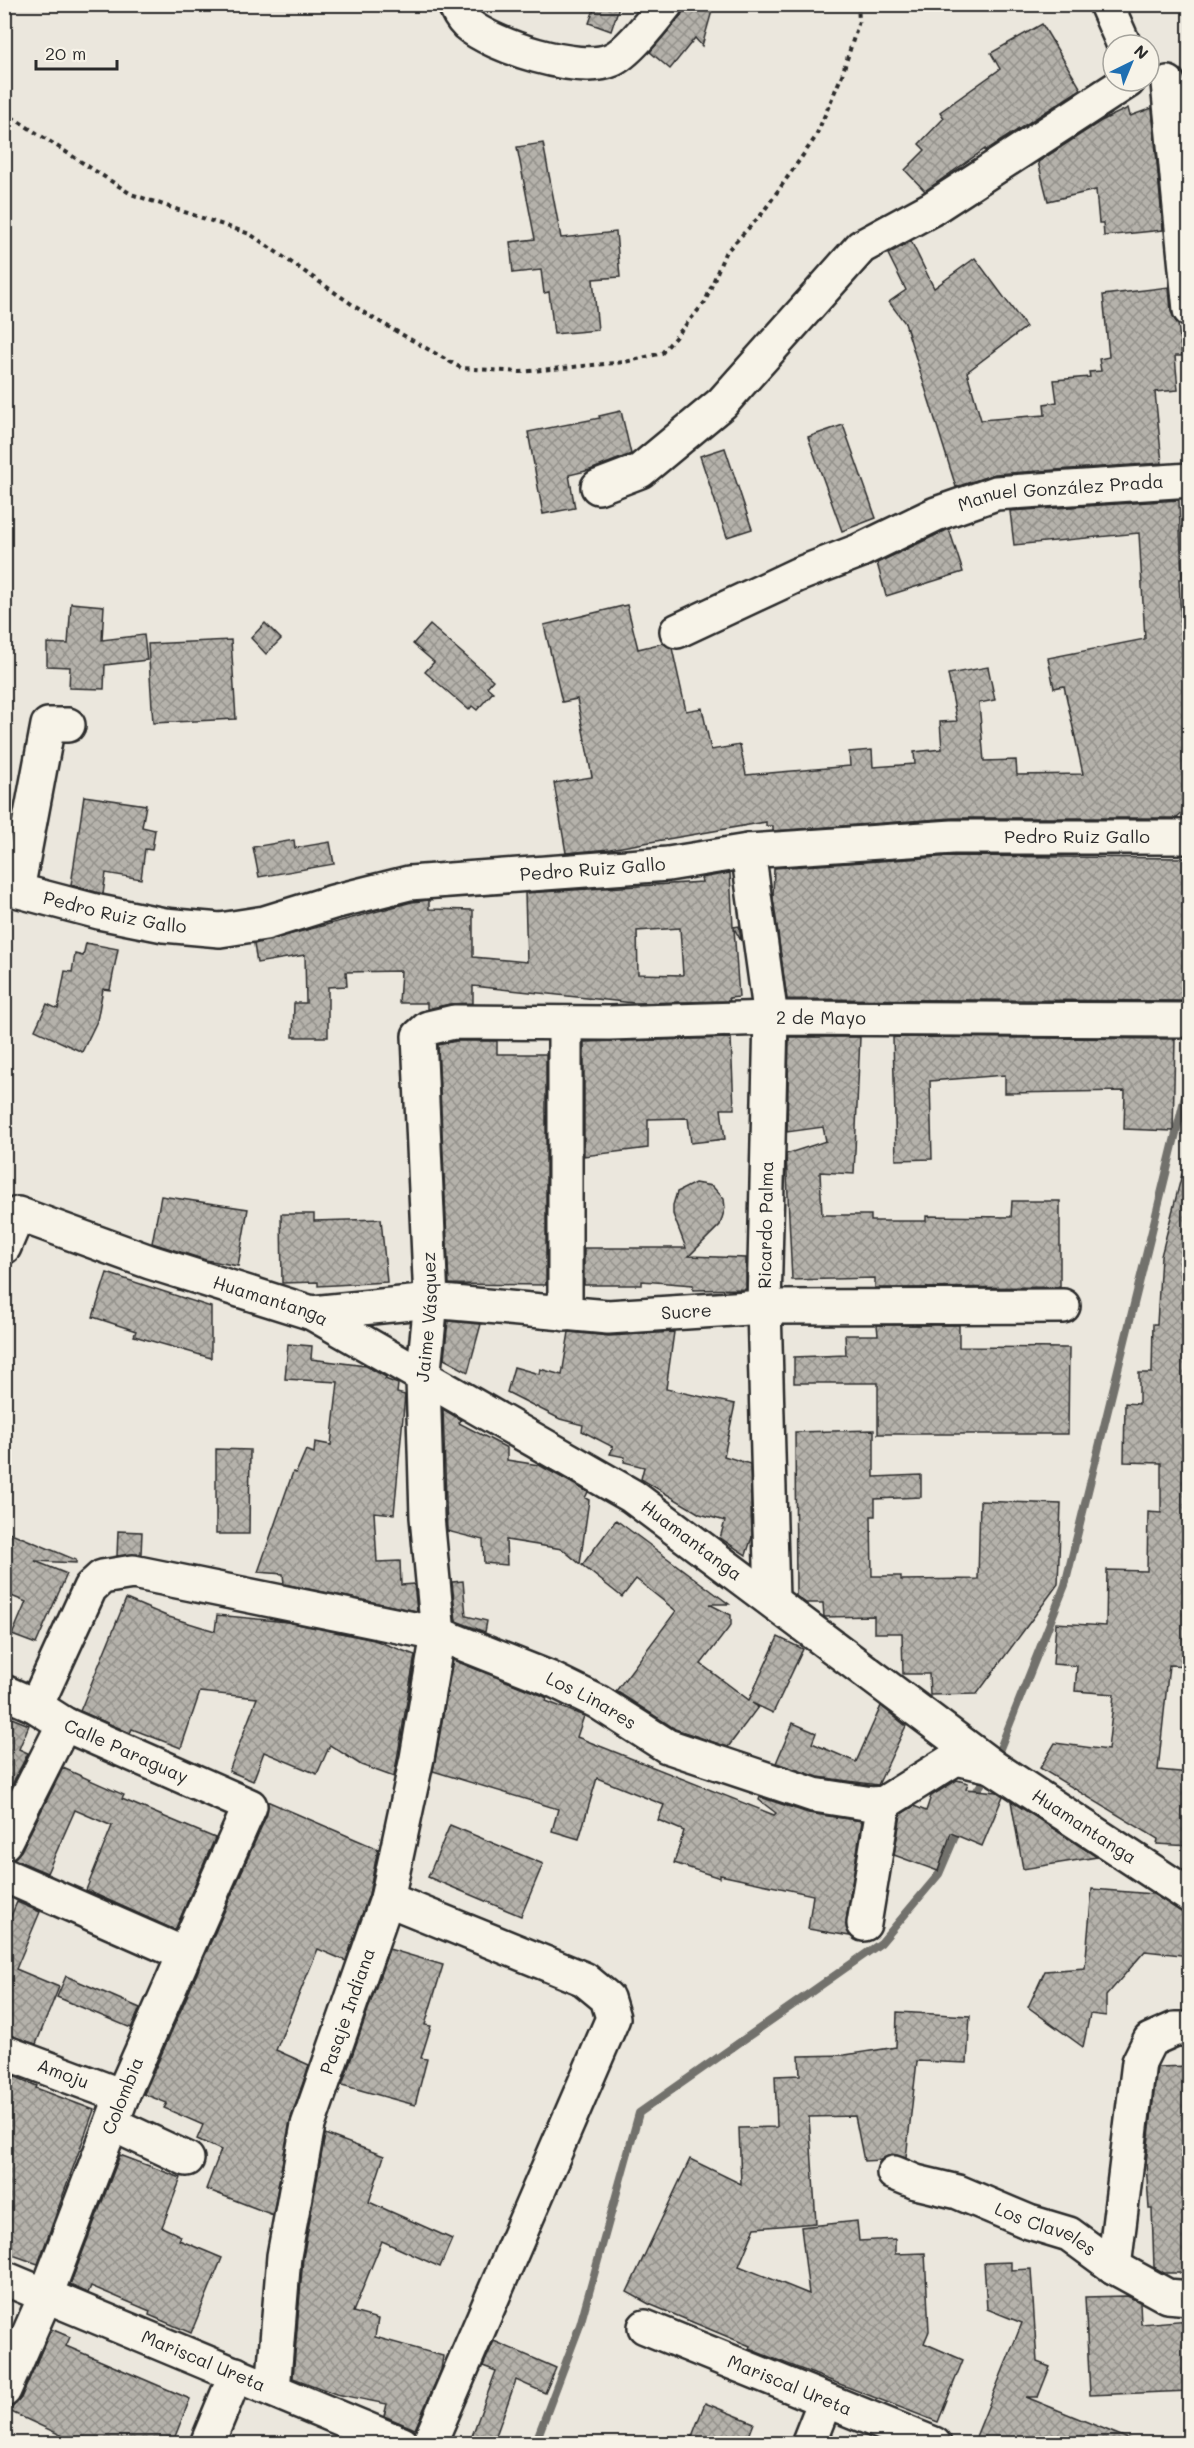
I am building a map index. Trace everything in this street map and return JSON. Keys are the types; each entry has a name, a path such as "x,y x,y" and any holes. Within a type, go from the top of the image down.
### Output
{"street":[{"path":"455,4 467,24 504,45 584,65 612,60 646,29 666,4"},
{"path":"1106,4 1119,33"},
{"path":"1169,78 1190,310"},
{"path":"598,487 640,471 722,403 861,248 931,209 1110,93"},
{"name":"Manuel González Prada","path":"677,631 797,575 859,551 936,514 996,493 1190,480"},
{"path":"10,888 48,725 68,725"},
{"name":"Pedro Ruiz Gallo","path":"10,888 99,912 164,925 220,930 265,923 339,900 409,883 668,864 748,851 953,837 1190,837"},
{"name":"Ricardo Palma","path":"748,851 771,1018 764,1307 772,1600"},
{"name":"2 de Mayo","path":"454,1022 565,1023 771,1018 1190,1020"},
{"name":"Jaime Vásquez","path":"438,1634 427,1517 423,1379 431,1301 419,1036 428,1028 454,1022"},
{"path":"564,1314 565,1023"},
{"path":"4,1247 11,1211"},
{"name":"Huamantanga","path":"11,1211 150,1262 312,1314 632,1496 993,1767 1190,1896"},
{"name":"Sucre","path":"312,1314 431,1301 608,1317 764,1307 1063,1306"},
{"name":"Los Linares","path":"36,1706 90,1588 102,1577 133,1572 438,1634 568,1687 598,1702 667,1746 814,1795 872,1804 884,1803"},
{"name":"Pasaje Indiana","path":"273,2390 285,2256 308,2125 387,1899 417,1758 438,1634"},
{"name":"Calle Paraguay","path":"4,1692 36,1706 64,1724 250,1806"},
{"path":"4,1843 64,1724"},
{"path":"864,1924 884,1803 956,1758 993,1767"},
{"name":"Colombia","path":"4,2391 46,2295 117,2110 250,1806"},
{"path":"4,1875 184,1954"},
{"path":"387,1899 584,1979 607,1998 613,2018 429,2444"},
{"path":"1114,2267 1139,2062 1149,2040 1175,2029 1190,2029"},
{"name":"Amoju","path":"4,2052 117,2110 187,2159"},
{"name":"Los Claveles","path":"894,2173 916,2182 958,2192 1029,2222 1069,2234 1114,2267 1167,2296 1190,2298"},
{"name":"Mariscal Ureta","path":"4,2278 402,2444"},
{"name":"Mariscal Ureta","path":"645,2327 934,2444"},
{"path":"207,2444 236,2374"},
{"path":"808,2444 825,2401"}],"path":[{"path":"4,112 131,194 250,234 366,314 461,368 520,372 626,362 662,353 705,302 725,253 761,215 815,138 842,75 859,21 858,4"}],"building":[{"path":"596,4 620,4 611,31 589,23"},
{"path":"685,4 714,4 702,46 695,38 670,69 650,52 681,16"},
{"path":"1042,24 1081,89 985,151 985,149 925,191 905,170 925,150 919,144 944,118 940,112 1000,69 991,53"},
{"path":"1128,108 1130,116 1152,108 1163,230 1104,236 1103,223 1099,223 1096,190 1048,201 1038,162 1101,121"},
{"path":"543,143 561,238 616,232 620,277 593,279 598,330 554,334 549,292 544,293 541,270 513,273 510,242 535,239 517,147"},
{"path":"911,241 934,288 975,258 1026,327 967,372 981,420 1045,415 1044,404 1057,402 1054,380 1090,377 1089,372 1101,371 1099,359 1109,357 1103,295 1169,287 1171,312 1178,324 1182,356 1175,356 1178,390 1155,392 1162,463 995,474 956,487 905,323 889,302 906,290 888,254"},
{"path":"621,411 631,454 590,470 569,475 575,508 543,514 528,432 600,418 599,416"},
{"path":"843,425 876,518 842,531 808,437"},
{"path":"725,448 752,529 727,537 700,456"},
{"path":"1179,500 1182,579 1179,579 1190,806 1177,818 953,818 773,831 773,826 766,826 766,822 610,849 566,853 554,783 592,777 577,699 562,702 544,625 627,605 638,649 663,643 672,648 686,711 702,708 711,750 740,745 746,775 850,766 849,752 872,750 873,767 915,764 914,752 942,749 940,722 957,721 948,674 988,667 995,700 979,703 984,761 1016,760 1017,775 1083,774 1064,686 1054,688 1048,658 1145,639 1139,533 1014,545 1010,511"},
{"path":"949,529 963,572 886,596 877,563"},
{"path":"71,603 104,606 102,640 144,635 147,660 105,665 104,689 69,688 70,667 47,666 47,643 68,644"},
{"path":"265,623 281,639 266,654 251,638"},
{"path":"430,625 493,680 487,687 493,692 477,710 472,706 469,710 425,672 434,662 413,644"},
{"path":"231,640 236,719 153,723 148,644"},
{"path":"84,796 146,805 142,827 155,830 152,850 145,849 141,879 106,873 103,894 71,885"},
{"path":"294,840 295,848 330,842 334,864 259,877 253,847"},
{"path":"954,856 1187,858 1187,1001 787,999 773,898 774,868"},
{"path":"730,873 733,927 739,926 741,941 734,928 739,997 729,998 730,1001 634,1003 473,986 473,1003 450,1004 427,1009 427,1003 399,1003 401,971 346,972 347,986 328,987 328,1037 293,1037 294,1003 306,1003 305,955 257,963 254,944 412,902 429,900 429,909 473,910 473,957 527,962 525,893 702,882 701,878","holes":["680,928 683,975 638,974 637,931"]},
{"path":"86,943 118,949 110,990 103,989 97,1021 82,1052 35,1030 47,1004 58,1009 65,971 72,972 75,954 83,956"},
{"path":"789,1037 860,1037 854,1174 820,1172 822,1215 871,1215 871,1221 926,1221 926,1216 1011,1217 1012,1201 1060,1201 1060,1287 875,1288 875,1278 792,1280 786,1154 826,1141 823,1127 787,1132"},
{"path":"893,1037 1175,1039 1173,1131 1124,1129 1125,1091 1005,1093 1005,1075 930,1081 932,1159 896,1160"},
{"path":"731,1038 734,1109 721,1109 725,1139 691,1143 688,1118 648,1119 648,1148 584,1156 584,1042"},
{"path":"456,1041 497,1041 497,1054 546,1054 546,1285 449,1284 438,1045"},
{"path":"1182,1174 1190,1175 1190,1666 1169,1665 1158,1770 1190,1773 1190,1846 1157,1844 1158,1839 1040,1768 1055,1743 1108,1750 1114,1694 1075,1691 1077,1666 1053,1664 1056,1623 1106,1626 1107,1570 1147,1571 1148,1512 1161,1513 1161,1463 1124,1462 1125,1403 1139,1404 1139,1373 1152,1373 1153,1324 1157,1324 1161,1256"},
{"path":"695,1183 712,1186 724,1199 725,1208 720,1225 689,1256 746,1258 746,1289 693,1290 693,1285 642,1281 642,1285 584,1285 584,1248 686,1248 673,1214 673,1205 677,1192"},
{"path":"161,1196 248,1209 238,1266 206,1260 152,1243"},
{"path":"281,1214 314,1214 314,1221 381,1219 387,1282 318,1286 318,1282 282,1283"},
{"path":"107,1273 211,1307 211,1358 134,1336 136,1331 93,1317"},
{"path":"448,1321 481,1324 468,1372 444,1359"},
{"path":"877,1325 959,1325 959,1347 1069,1348 1068,1434 878,1434 878,1383 794,1383 794,1357 846,1355 845,1335 878,1335"},
{"path":"569,1332 609,1336 674,1332 666,1389 735,1404 724,1456 750,1464 752,1537 746,1555 720,1538 725,1521 700,1514 641,1479 644,1467 624,1462 625,1457 610,1454 613,1447 582,1431 583,1425 560,1419 507,1392 514,1367 539,1374 540,1369 562,1375"},
{"path":"288,1344 312,1346 311,1359 366,1366 386,1377 385,1379 398,1384 397,1393 405,1395 394,1514 374,1512 377,1562 400,1561 401,1585 414,1584 417,1611 284,1584 283,1574 258,1572 293,1472 296,1473 306,1450 314,1453 315,1442 331,1445 338,1382 285,1379"},
{"path":"443,1409 461,1420 459,1423 507,1448 507,1460 539,1465 588,1492 585,1498 589,1500 580,1564 562,1549 506,1540 507,1565 484,1563 483,1540 447,1531"},
{"path":"874,1430 874,1477 921,1475 921,1497 875,1499 875,1516 871,1516 872,1576 901,1576 901,1580 978,1579 980,1501 1061,1504 1058,1584 977,1694 930,1695 929,1674 903,1674 902,1633 874,1633 874,1616 824,1617 823,1603 806,1603 796,1596 795,1432"},
{"path":"216,1449 250,1450 249,1534 216,1534"},
{"path":"616,1520 729,1604 709,1604 731,1615 731,1625 701,1664 749,1700 778,1637 803,1649 773,1713 752,1703 758,1707 728,1747 675,1729 616,1691 676,1611 636,1579 622,1597 582,1565"},
{"path":"4,1530 76,1560 76,1563 35,1561 67,1574 36,1644 12,1635 26,1602 4,1593"},
{"path":"118,1531 142,1532 141,1554 117,1556"},
{"path":"463,1581 466,1616 487,1621 485,1632 456,1621 452,1582"},
{"path":"126,1599 169,1617 215,1631 217,1615 287,1622 374,1640 415,1655 394,1777 361,1765 330,1745 317,1774 264,1752 253,1781 229,1771 257,1698 200,1692 181,1748 132,1729 130,1733 80,1711"},
{"path":"453,1660 541,1695 547,1698 546,1701 584,1716 577,1737 774,1815 776,1813 759,1800 760,1797 808,1813 862,1821 846,1921 850,1936 808,1929 813,1895 720,1875 720,1878 674,1863 684,1831 658,1820 664,1805 597,1778 579,1839 552,1831 558,1809 433,1771"},
{"path":"881,1706 906,1726 878,1785 818,1777 776,1763 793,1723 816,1733 812,1743 856,1762"},
{"path":"4,1715 29,1725 19,1749 28,1753 4,1800"},
{"path":"63,1768 124,1795 122,1799 215,1838 175,1930 86,1890 112,1826 75,1810 47,1873 14,1859 21,1851"},
{"path":"957,1780 968,1783 966,1789 997,1792 1003,1796 982,1846 951,1833 938,1871 894,1855 901,1814 914,1806 926,1811 931,1796"},
{"path":"267,1801 378,1849 369,1894 346,1961 318,1949 276,2050 309,2065 290,2121 273,2215 206,2189 221,2150 197,2139 203,2125 164,2108 167,2103 144,2094 267,1814"},
{"path":"1011,1801 1097,1857 1023,1869"},
{"path":"450,1825 543,1864 521,1916 428,1877"},
{"path":"1092,1889 1153,1894 1190,1916 1190,1956 1145,1951 1106,1996 1106,2016 1090,2014 1083,2047 1028,2007 1045,1971 1085,1968"},
{"path":"17,1902 40,1912 16,1969 59,1987 36,2044 4,2034 4,1932"},
{"path":"389,1949 443,1965 425,2025 431,2026 421,2058 427,2059 415,2105 342,2085"},
{"path":"66,1976 140,2008 131,2028 57,1997"},
{"path":"897,2012 970,2016 967,2063 917,2061 906,2158 892,2154 881,2160 864,2161 855,2116 809,2117 816,2223 755,2228 739,2266 809,2294 801,2227 857,2221 859,2241 895,2239 895,2254 925,2253 929,2331 924,2343 963,2360 938,2422 749,2349 750,2346 649,2304 627,2292 690,2159 741,2184 739,2128 777,2127 775,2076 800,2075 799,2056 845,2055 896,2047"},
{"path":"1190,2066 1190,2273 1164,2273 1154,2267 1152,2209 1149,2209 1146,2163 1157,2067"},
{"path":"4,2072 37,2086 36,2088 94,2110 38,2264 4,2252"},
{"path":"325,2134 384,2156 369,2202 452,2239 440,2267 382,2241 353,2312 378,2319 375,2337 443,2356 441,2370 415,2429 384,2416 387,2404 336,2394 293,2378 303,2258"},
{"path":"120,2155 181,2178 162,2227 181,2236 179,2240 222,2258 191,2333 149,2315 150,2311 91,2286 88,2293 70,2285"},
{"path":"1011,2262 1011,2270 1031,2269 1037,2362 1050,2367 1038,2397 1026,2397 1141,2444 973,2444 1022,2323 987,2309 984,2263"},
{"path":"1127,2296 1140,2302 1141,2324 1190,2320 1190,2391 1090,2395 1085,2297"},
{"path":"51,2329 70,2337 66,2346 190,2399 172,2444 80,2444 9,2411 21,2398"},
{"path":"494,2341 556,2368 545,2393 516,2380 493,2444 469,2444 496,2371 483,2366"},
{"path":"705,2403 754,2423 746,2444 689,2444"}],"waterway":[{"path":"995,1761 1065,1585 1190,1076"},
{"path":"971,1799 989,1773"},
{"path":"535,2444 580,2325 639,2113 881,1943 939,1874 960,1825"}]}
